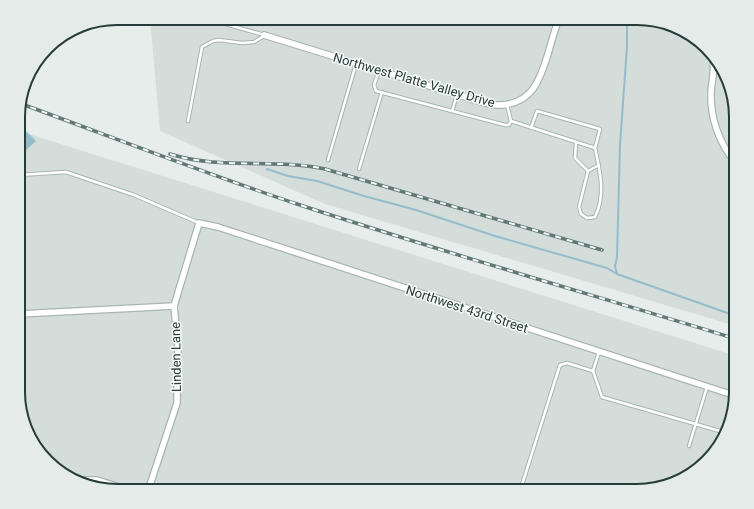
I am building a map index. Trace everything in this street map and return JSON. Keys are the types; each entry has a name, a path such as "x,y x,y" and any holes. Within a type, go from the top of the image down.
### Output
{"street":[{"name":"Northwest Platte Valley Drive","path":"264,35 492,104 507,104 528,95 536,87 541,77 557,25"},
{"path":"713,66 711,102 714,123 722,143 729,153"},
{"name":"Linden Lane","path":"150,484 177,403 178,346 174,306 199,223"},
{"name":"Northwest 43rd Street","path":"199,223 218,227 729,394"},
{"path":"25,314 174,306"},
{"path":"90,480 97,480 107,483"}],"lane":[{"path":"232,25 264,35"},
{"path":"188,121 202,47 213,41 220,40 242,43 254,42 264,35"},
{"path":"328,160 356,63"},
{"path":"379,70 374,85 376,91 504,125 509,125 511,122"},
{"path":"359,168 382,92"},
{"path":"452,111 457,94"},
{"path":"507,104 511,122"},
{"path":"531,128 537,112 600,129 595,148 599,165 602,194 600,207 595,217 587,218 580,214 579,207 588,171 599,165"},
{"path":"511,122 595,148"},
{"path":"576,142 574,158 588,171"},
{"path":"25,175 66,172 134,195 199,223"},
{"path":"599,352 593,371 602,397 721,431"},
{"path":"522,484 560,365 567,363 593,371"},
{"path":"689,446 707,387"}],"shaded area":[{"path":"151,25 637,25 661,28 688,40 706,56 717,71 726,93 729,111 729,324 325,204 160,131"},
{"path":"25,133 729,354 729,398 720,433 706,453 683,472 667,479 643,484 117,484 93,481 76,475 52,457 40,443 28,416 26,404"}],"water":[{"path":"25,131 26,131 36,141 25,151"}],"waterway":[{"path":"617,274 615,266 617,257 620,145 627,46 627,25"},
{"path":"267,169 288,176 317,181 416,210 495,236 607,268 617,274 729,314"}],"railway":[{"path":"26,106 297,204 461,256 729,337"},
{"path":"170,154 208,162 286,164 325,169 602,250"}]}
